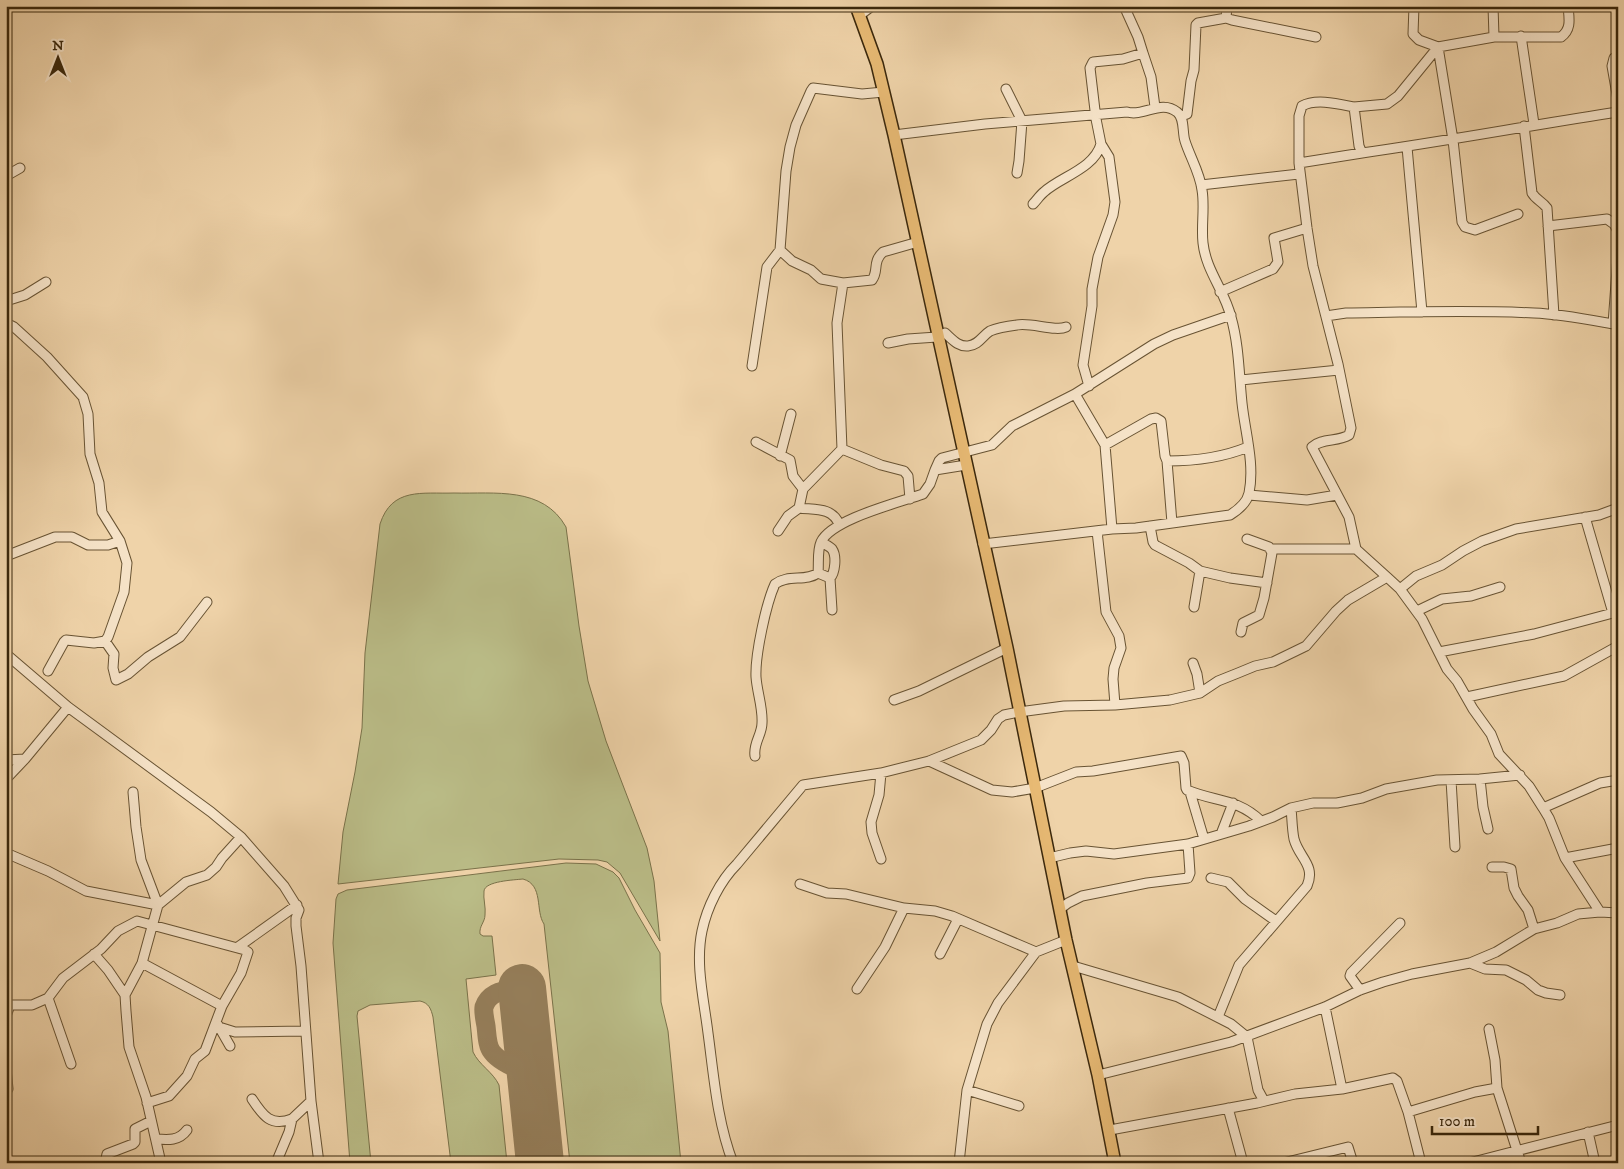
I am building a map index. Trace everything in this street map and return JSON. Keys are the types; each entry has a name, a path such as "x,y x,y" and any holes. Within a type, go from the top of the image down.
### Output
{"main road":[{"path":"858,10 876,64 894,134 937,337 1007,648 1066,940 1098,1075 1115,1163"}],"street":[{"path":"858,10 872,6"},
{"path":"1124,6 1138,37 1151,77 1155,107"},
{"path":"1226,18 1227,6"},
{"path":"1414,6 1414,34 1419,40 1438,47 1494,37 1561,37 1566,33 1569,26 1568,6"},
{"path":"1493,6 1494,37"},
{"path":"1181,116 1187,114 1188,110 1190,81 1194,70 1196,25 1198,23 1226,18 1316,37"},
{"path":"1521,36 1534,124"},
{"path":"1438,47 1398,96 1387,104 1354,107 1308,102 1302,106 1299,116 1299,163 1307,228 1313,266 1339,370 1351,428 1349,435 1344,439 1316,443 1312,447 1348,517 1356,549 1400,589 1417,611 1447,669 1458,681 1473,709 1491,734 1499,754 1520,775 1543,808 1549,818 1564,858 1600,912"},
{"path":"1438,47 1453,140 1462,222 1465,227 1475,230 1518,214"},
{"path":"1089,386 1084,366 1092,306 1092,289 1098,257 1113,215 1115,202 1109,156 1101,144 1095,114 1090,68 1093,62 1123,59 1143,53"},
{"path":"1618,56 1614,58 1612,66 1618,100"},
{"path":"752,366 768,267 780,250 788,155 796,125 811,91 813,88 862,94 884,92"},
{"path":"1006,89 1022,121 1019,161 1016,173"},
{"path":"894,134 1095,114 1142,113 1155,107 1169,108 1177,112 1181,116 1184,140 1201,185 1203,244 1210,270 1231,315 1238,347 1251,464 1249,495 1240,508 1230,515 1150,526 983,544"},
{"path":"1354,107 1359,146 1362,153"},
{"path":"1299,163 1453,140 1534,124 1618,112"},
{"path":"1524,126 1532,193 1535,199 1543,203 1547,208 1554,315"},
{"path":"1033,204 1044,191 1081,169 1099,149 1101,144"},
{"path":"1407,147 1422,312"},
{"path":"6,176 20,168"},
{"path":"1201,185 1300,174"},
{"path":"1548,226 1607,219 1614,224 1618,231"},
{"path":"1220,292 1273,269 1278,262 1274,238 1307,228"},
{"path":"780,250 792,262 811,270 821,278 843,283 872,280 875,276 875,264 878,256 883,252 918,242"},
{"path":"1326,316 1346,313 1467,311 1554,315 1615,325 1618,256"},
{"path":"6,301 24,295 46,282"},
{"path":"799,508 803,489 842,449 837,323 843,283"},
{"path":"818,573 819,548 826,534 839,524 922,494 930,484 939,460 942,458 992,445 1012,426 1089,386 1154,344 1173,335 1231,315"},
{"path":"6,323 14,327 47,356 83,397 88,414 90,454 99,483 102,512 120,541 126,563 124,592 106,641"},
{"path":"942,356 945,353 945,333 959,345 968,346 977,344 990,332 1018,324 1059,329 1066,327"},
{"path":"888,343 908,339 937,337"},
{"path":"1241,380 1339,370"},
{"path":"1075,394 1105,445 1112,529"},
{"path":"780,456 792,414"},
{"path":"1105,445 1151,419 1156,418 1162,421 1165,456 1168,460 1172,523"},
{"path":"756,442 790,460 793,476 803,489"},
{"path":"1168,460 1226,454 1248,447"},
{"path":"842,449 881,465 904,471 908,476 910,499"},
{"path":"935,470 966,465"},
{"path":"1249,495 1307,500 1337,495"},
{"path":"778,531 788,516 799,508 822,510 831,513 836,516 839,524"},
{"path":"1400,589 1416,576 1442,565 1482,541 1516,529 1599,516 1618,508"},
{"path":"1439,652 1534,634 1615,612 1585,517"},
{"path":"1150,526 1155,546 1189,563 1200,571 1230,578 1267,583"},
{"path":"1097,531 1106,612 1119,636 1121,648 1114,668 1115,705"},
{"path":"6,556 55,537 72,537 88,545 108,545 120,541"},
{"path":"1247,540 1271,549 1356,549"},
{"path":"821,542 834,552 834,571 830,578 832,610"},
{"path":"1241,632 1243,623 1259,615 1267,583 1271,549"},
{"path":"1194,607 1200,571"},
{"path":"755,756 754,749 762,724 756,676 757,656 772,590 779,580 808,578 818,573 830,578"},
{"path":"733,1163 725,1143 718,1113 700,975 701,940 706,917 727,874 803,785 882,772 929,761 981,740 998,719 1004,715 1064,706 1115,705 1170,700 1200,693 1218,681 1255,666 1272,662 1306,646 1348,600 1387,577"},
{"path":"1417,611 1442,599 1471,596 1500,586"},
{"path":"106,641 114,654 112,668 116,680 128,674 148,657 180,637 207,602"},
{"path":"46,687 48,672 66,640 106,641"},
{"path":"1467,697 1564,676 1618,646"},
{"path":"894,700 919,691 1007,648"},
{"path":"6,654 68,707 211,812 241,837 284,886 297,905 299,910 296,926 301,966 311,1101 319,1163"},
{"path":"1193,662 1200,693"},
{"path":"32,675 48,672"},
{"path":"6,779 68,707"},
{"path":"929,761 992,790 1012,792 1035,788 1076,772 1093,771 1181,756 1184,763 1186,788 1190,792 1204,839"},
{"path":"6,760 25,759"},
{"path":"880,859 872,833 871,822 879,796 882,772"},
{"path":"1049,858 1086,851 1114,854 1188,844 1261,821 1291,808 1313,803 1354,800 1386,789 1437,780 1480,779 1520,775"},
{"path":"1480,779 1488,829"},
{"path":"1451,780 1455,847"},
{"path":"1543,808 1600,783 1618,780"},
{"path":"125,995 142,963 158,904 141,860 134,792"},
{"path":"1190,792 1233,803 1253,813 1261,821"},
{"path":"1221,834 1233,803"},
{"path":"1218,1017 1239,965 1307,886 1311,876 1306,861 1298,851 1294,838 1291,808"},
{"path":"6,853 48,871 86,891 158,904 186,882 207,875 216,868 222,858 241,837"},
{"path":"1060,909 1082,896 1147,883 1188,878 1190,872 1188,844"},
{"path":"1564,858 1618,848"},
{"path":"1492,867 1511,869 1514,888 1528,910 1534,929"},
{"path":"1211,878 1228,882 1245,899 1276,921"},
{"path":"800,884 827,893 846,894 904,908 935,911 1036,952"},
{"path":"238,946 297,905"},
{"path":"857,989 885,947 904,908"},
{"path":"1098,1075 1247,1037 1360,990 1412,974 1470,963 1496,952 1534,929 1557,923 1578,914 1618,913"},
{"path":"940,954 958,919"},
{"path":"6,1016 8,1004 32,1005 48,998 62,978 94,954 118,931 131,923 141,921 238,946 248,952 241,973 222,1006 218,1025 205,1051 195,1059 187,1076 169,1096 147,1102"},
{"path":"1360,990 1350,976 1351,973 1400,923"},
{"path":"959,1163 967,1090 987,1024 998,1003 1036,952 1066,940"},
{"path":"94,954 108,970 125,995 129,1047 147,1102 161,1163"},
{"path":"142,963 222,1006"},
{"path":"1470,963 1485,969 1506,970 1526,980 1538,990 1560,995"},
{"path":"1073,966 1178,997 1231,1024 1247,1037 1258,1090 1264,1101"},
{"path":"48,998 71,1064"},
{"path":"1325,1006 1342,1089"},
{"path":"218,1025 235,1032 305,1031"},
{"path":"218,1025 230,1046"},
{"path":"1489,1030 1497,1088 1522,1163"},
{"path":"6,1068 6,1092"},
{"path":"1110,1130 1314,1091 1342,1089 1393,1078 1397,1081 1408,1112 1421,1163"},
{"path":"1408,1112 1475,1092 1497,1088"},
{"path":"967,1090 1019,1106"},
{"path":"252,1099 266,1117 273,1122 284,1122 292,1119 311,1101"},
{"path":"1228,1108 1243,1163"},
{"path":"276,1163 289,1132 292,1119"},
{"path":"105,1163 108,1154 134,1144 135,1129 150,1121"},
{"path":"1469,1163 1618,1125"},
{"path":"156,1139 176,1139 183,1136 187,1130"},
{"path":"1588,1132 1595,1163"},
{"path":"1288,1162 1348,1147 1353,1163"}],"green space":[{"path":"420,493 501,493 531,498 545,505 556,514 566,527 588,681 606,741 647,848 654,881 660,941 620,873 607,862 598,860 559,859 338,884 343,832 362,728 365,653 380,524 385,512 400,498"},
{"path":"566,863 596,864 613,872 619,878 660,953 661,1002 668,1031 681,1163 570,1163 544,924 541,919 534,887 530,882 523,879 494,883 489,885 484,891 485,917 480,934 492,936 496,975 466,979 473,1052 499,1085 507,1163 451,1163 433,1017 426,1003 420,1001 370,1005 358,1011 371,1163 350,1163 333,943 338,894 347,890"}],"taxiway":[{"path":"527,1037 537,1012 534,1001 529,995 513,990 495,994 488,999 484,1011 490,1049 495,1056 510,1066 531,1076"}],"runway":[{"path":"522,988 540,1163"}]}
